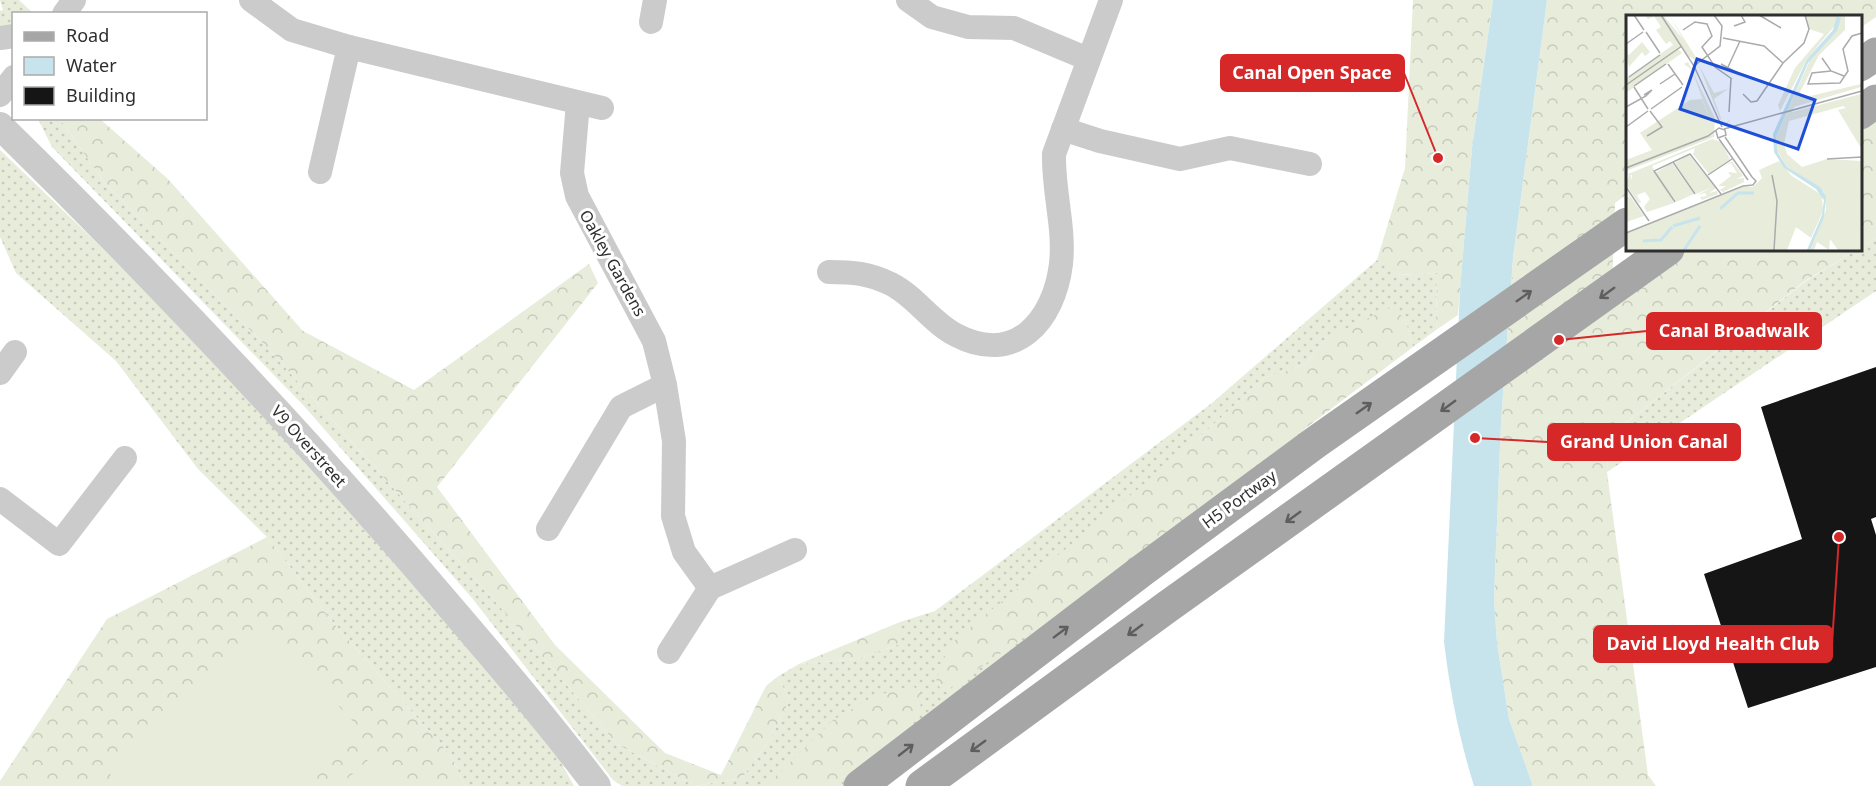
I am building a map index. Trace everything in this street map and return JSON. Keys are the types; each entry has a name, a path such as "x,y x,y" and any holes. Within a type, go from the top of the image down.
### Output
{"main road":[{"path":"1861,64 1876,54"},
{"path":"1861,112 1876,101"},
{"name":"H5 Portway","path":"860,786 1144,568 1316,442 1626,225"},
{"path":"922,786 1661,254"}],"street":[{"path":"251,0 292,30 349,47 602,108"},
{"path":"908,0 932,17 968,27 1014,28 1088,58"},
{"path":"829,272 861,272 893,285 954,334 980,345 1009,344 1034,330 1054,298 1061,263 1060,222 1053,176 1054,154 1111,0"},
{"path":"320,172 349,47"},
{"path":"0,95 12,80"},
{"name":"Oakley Gardens","path":"578,103 572,173 577,196 654,341 665,385 674,441 673,516 684,552 710,588"},
{"name":"V9 Overstreet","path":"0,126 103,227 292,426 550,723 597,786"},
{"path":"1063,129 1100,141 1180,159 1230,148 1310,164"},
{"path":"0,373 15,352"},
{"path":"548,530 621,407 665,385"},
{"path":"0,499 59,544 125,458"},
{"path":"669,652 710,588 795,550"}],"green space":[{"path":"0,0 19,0 32,12 12,12 12,36 0,38 0,11 3,10"},
{"path":"1413,0 1493,0 1472,148 1458,315 1436,330 1437,273 1397,275 1377,260 1405,168"},
{"path":"1547,0 1876,0 1876,17 1861,27 1861,15 1626,15 1626,195 1615,203 1612,288 1667,250 1856,250 1805,281 1608,437 1607,472 1648,775 1656,786 1533,786 1509,719 1497,643 1494,598 1501,422 1513,258"},
{"path":"1876,101 1876,238 1861,247 1861,112"},
{"path":"38,120 61,120 104,182 264,344 501,608 617,744 695,786 622,786 613,780 472,598 304,406 52,147"},
{"path":"61,120 101,120 168,179 303,331 414,390 589,264 598,283 437,487 555,645 665,753 721,775 766,686 777,677 790,699 770,739 742,778 695,786 617,744 501,608 264,344 104,182"},
{"path":"0,150 93,239 286,434 552,746 574,786 465,786 452,757 335,625 267,537 198,469 116,361 16,273 0,237"},
{"path":"1876,238 1876,291 1607,472 1608,437 1806,281 1856,250 1861,250 1861,247"},
{"path":"1377,260 1398,275 1437,273 1436,330 1413,347 1405,319 1328,337 1306,364 1264,378 1189,447 1207,492 1309,423 1268,477 860,786 830,786 904,735 766,786 695,786 742,778 770,739 790,699 777,677 799,664 857,659 900,644 900,622 935,611 1212,403"},
{"path":"1392,307 1405,319 1413,347 1077,601 943,693 936,681 949,645 1189,447 1264,378 1306,364 1328,337"},
{"path":"267,537 335,625 452,757 465,786 0,786 0,781 107,619"},
{"path":"900,622 900,644 857,659 799,664"},
{"path":"263,625 360,729 299,786 122,786 106,770"},
{"path":"913,686 925,697 904,735 831,786 766,786 833,720 874,696"},
{"path":"376,753 406,786 339,786"}],"water":[{"path":"1493,0 1547,0 1513,258 1501,422 1494,598 1497,643 1509,719 1533,786 1474,786 1456,714 1444,642 1460,290 1472,148"}],"building":[{"path":"1876,367 1876,517 1871,519 1876,535 1876,667 1748,708 1704,574 1802,539 1761,407"}],"place":[{"name":"Canal Open Space","path":"1438,158"},
{"name":"Canal Broadwalk","path":"1559,340"},
{"name":"Grand Union Canal","path":"1475,438"},
{"name":"David Lloyd Health Club","path":"1839,537"}]}
